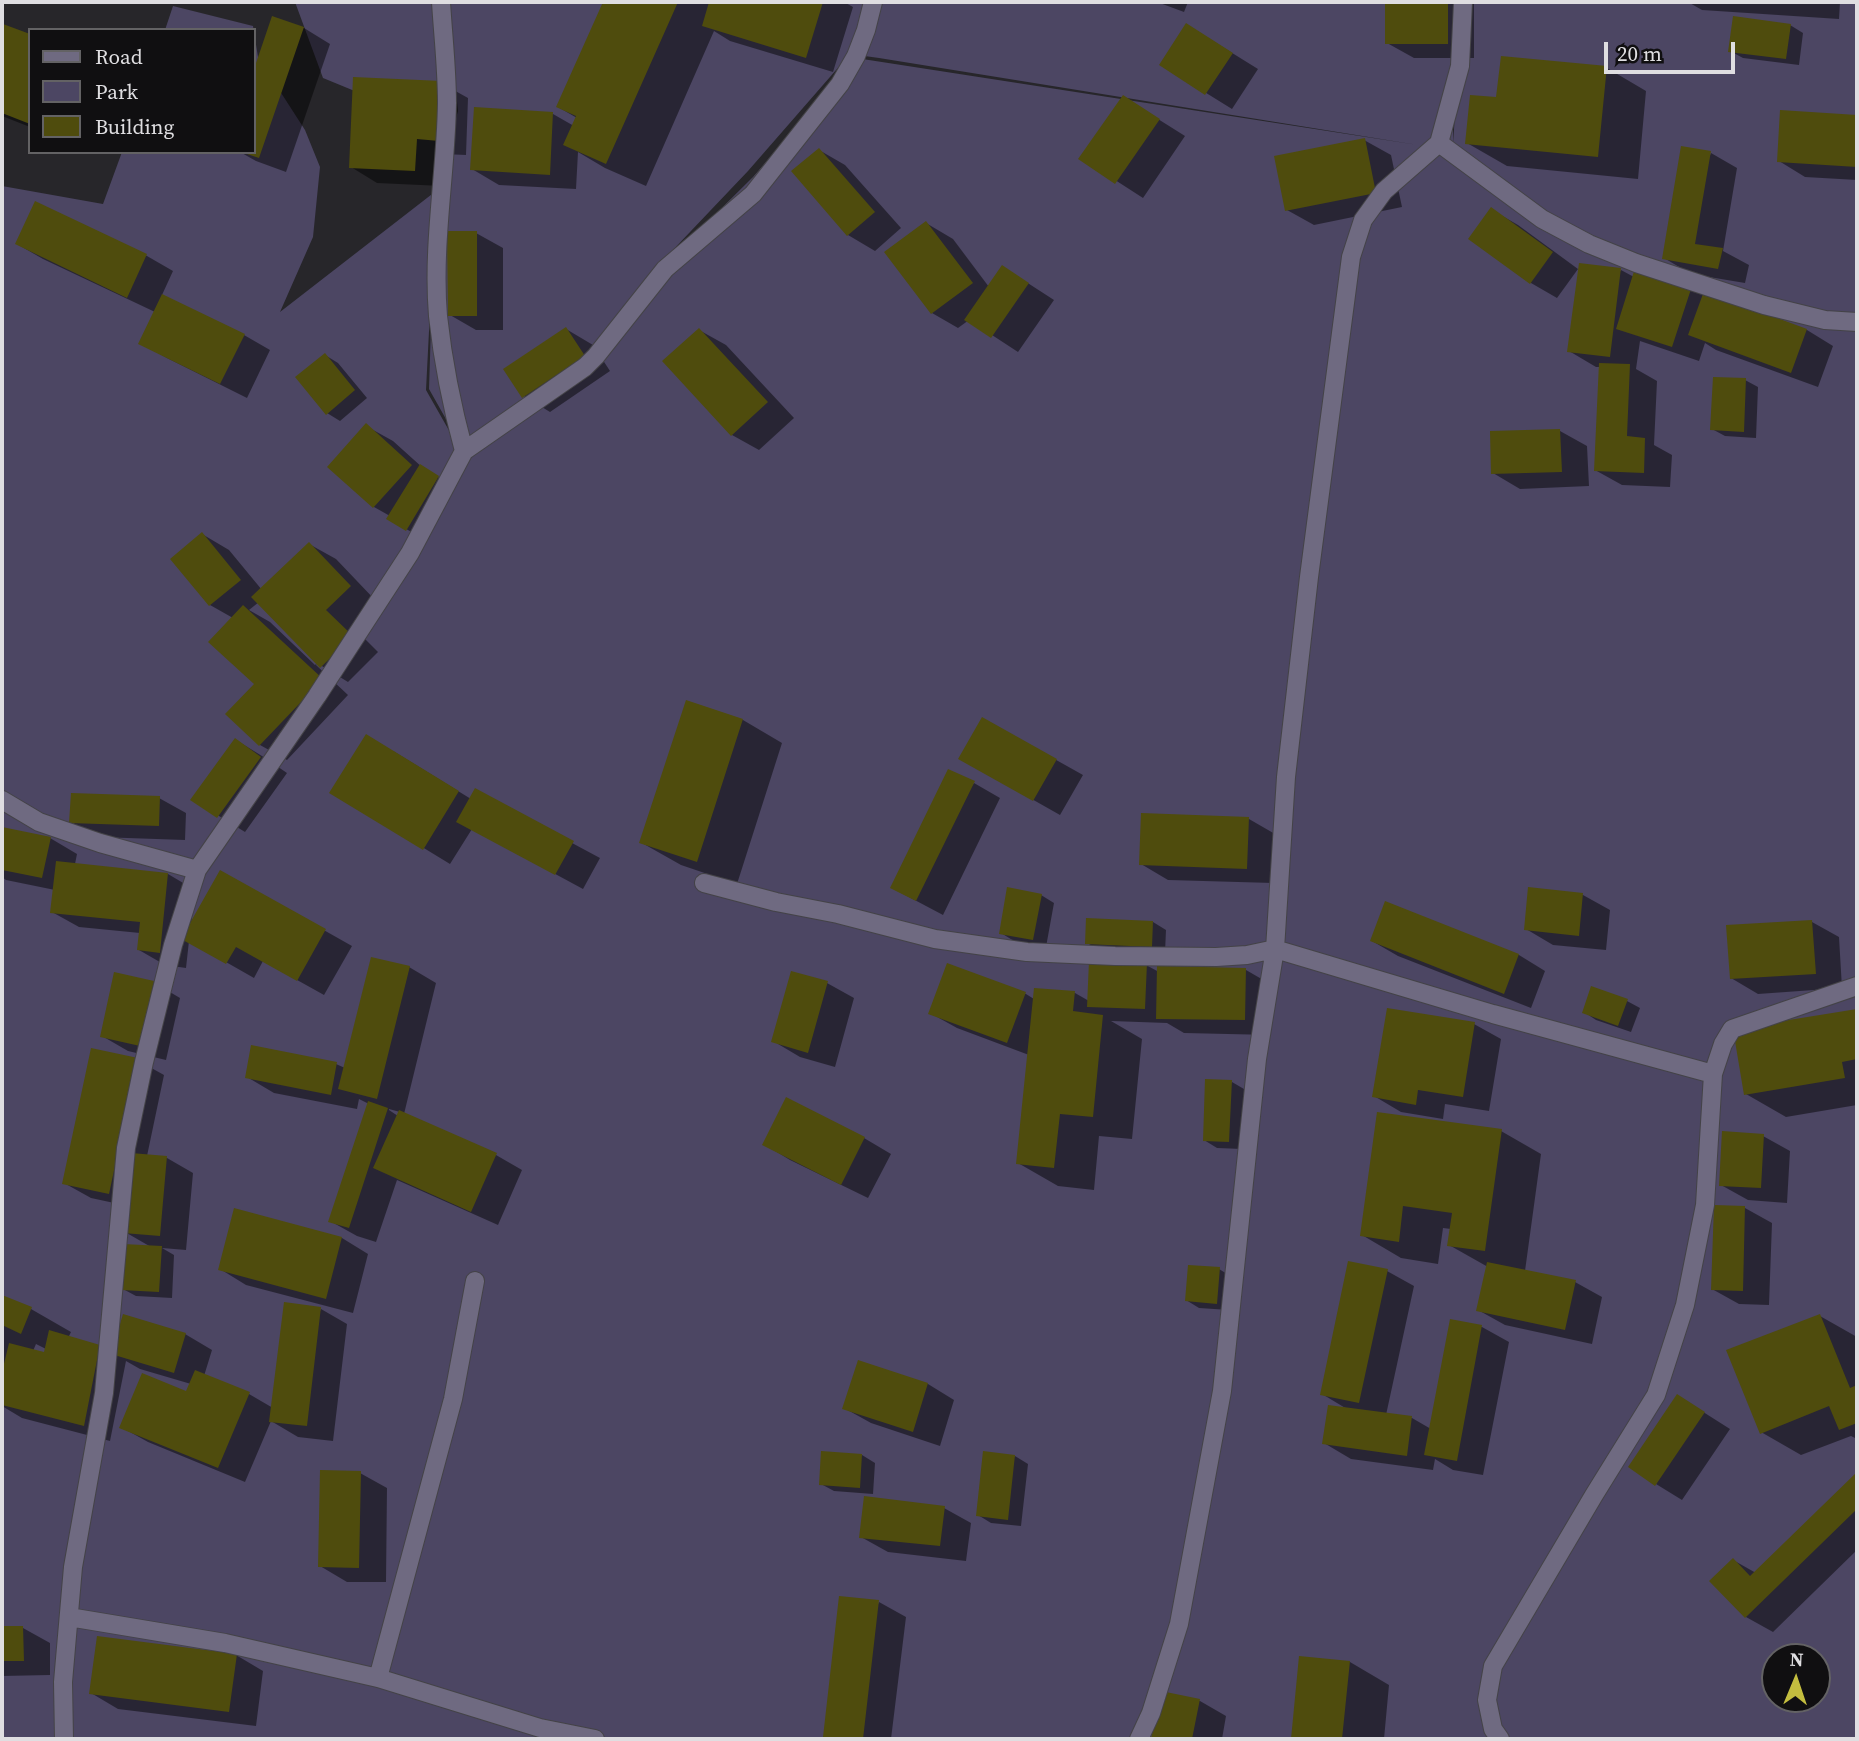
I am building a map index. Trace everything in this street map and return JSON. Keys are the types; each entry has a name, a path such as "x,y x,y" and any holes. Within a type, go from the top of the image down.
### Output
{"street":[{"path":"441,2 447,101 437,275 438,314 453,410 464,452"},
{"path":"64,1739 63,1682 72,1567 104,1393 126,1148 173,945 197,870 317,696 389,585 464,452 585,367 665,268 753,194 840,84 856,56 873,2"},
{"path":"1139,1739 1151,1713 1179,1623 1222,1391 1257,1059 1275,949 1286,777 1351,257 1363,220 1384,191 1440,143 1460,66 1463,2"},
{"path":"1440,143 1542,219 1589,244 1765,305 1825,320 1857,322"},
{"path":"2,800 39,822 100,843 197,870"},
{"path":"704,883 935,939 1027,952 1216,957 1247,955 1275,949 1505,1017 1713,1074"},
{"path":"1500,1739 1493,1730 1487,1700 1493,1666 1656,1395 1685,1306 1704,1205 1713,1074 1723,1044 1732,1029 1857,986"},
{"path":"378,1678 453,1399 475,1281"},
{"path":"69,1617 225,1643 378,1678 540,1728 594,1739"}],"green space":[{"path":"295,2 445,2 456,110 396,108 323,78"},
{"path":"447,2 1457,2 1453,46 1453,143 1463,2 1857,2 1857,1739 63,1739 94,1412 58,1739 2,1739 2,186 103,204 121,154 256,154 256,44 258,57 305,130 320,167 313,237 280,312 436,191 458,111","holes":["850,54 1418,145 856,58 753,177 654,275 589,367 459,448 426,390 434,233 429,389 460,444 587,364 652,272 748,171"]},
{"path":"173,6 253,26 254,28 166,28"}],"building":[{"path":"603,2 678,2 606,164 563,145 576,116 556,107"},
{"path":"709,2 823,2 806,58 702,26"},
{"path":"1385,2 1448,2 1448,44 1385,44"},
{"path":"272,16 304,27 259,158 247,154 256,154 256,63"},
{"path":"1733,16 1791,24 1786,59 1728,52"},
{"path":"1186,23 1233,53 1205,95 1159,65"},
{"path":"3,24 28,33 28,123 2,113"},
{"path":"1501,56 1607,66 1598,157 1465,144 1470,95 1496,97"},
{"path":"353,77 442,81 439,141 417,139 415,171 349,168"},
{"path":"1123,95 1160,119 1115,184 1078,159"},
{"path":"474,107 553,112 550,175 470,170"},
{"path":"1780,110 1857,115 1857,167 1777,162"},
{"path":"1365,138 1376,193 1285,211 1274,156"},
{"path":"1681,146 1711,151 1695,244 1723,248 1718,269 1662,259"},
{"path":"819,148 875,212 847,236 791,171"},
{"path":"35,201 147,254 127,298 15,244"},
{"path":"1491,207 1553,252 1530,284 1468,239"},
{"path":"926,221 973,283 931,314 884,252"},
{"path":"447,231 477,231 477,316 448,316"},
{"path":"1579,263 1621,268 1610,357 1567,352"},
{"path":"1002,265 1029,283 991,338 964,320"},
{"path":"1635,268 1692,286 1672,347 1616,329"},
{"path":"1704,291 1807,329 1791,373 1688,335"},
{"path":"162,294 245,334 220,384 138,344"},
{"path":"566,327 585,356 522,398 503,369"},
{"path":"699,328 768,402 731,436 662,361"},
{"path":"325,353 355,390 326,415 295,377"},
{"path":"1599,363 1630,364 1627,436 1645,438 1644,473 1594,471"},
{"path":"1713,377 1746,378 1744,432 1710,430"},
{"path":"366,423 412,465 373,508 327,467"},
{"path":"1560,429 1562,472 1491,474 1490,431"},
{"path":"420,464 439,476 406,531 386,519"},
{"path":"202,532 241,580 209,606 170,559"},
{"path":"309,542 351,586 326,610 353,636 320,668 251,597"},
{"path":"243,605 323,679 259,746 225,714 254,684 208,642"},
{"path":"686,700 743,719 697,862 639,843"},
{"path":"982,717 1057,759 1033,801 958,759"},
{"path":"366,734 459,791 423,850 329,793"},
{"path":"235,738 261,757 217,818 190,800"},
{"path":"948,769 975,781 916,901 890,888"},
{"path":"475,788 574,841 555,875 456,822"},
{"path":"71,793 160,796 159,826 69,823"},
{"path":"1141,813 1249,817 1247,869 1139,865"},
{"path":"2,827 51,837 42,878 2,870"},
{"path":"56,861 168,873 160,953 137,950 140,922 50,913"},
{"path":"220,870 326,929 297,981 236,947 226,964 181,939"},
{"path":"1007,887 1042,894 1033,940 999,934"},
{"path":"1528,887 1583,893 1579,936 1524,930"},
{"path":"1385,901 1519,954 1504,994 1370,941"},
{"path":"1086,918 1153,921 1152,947 1085,944"},
{"path":"1812,920 1816,974 1730,979 1726,925"},
{"path":"371,957 410,966 377,1099 338,1089"},
{"path":"1089,961 1147,963 1145,1009 1087,1007"},
{"path":"947,963 1026,992 1007,1043 928,1014"},
{"path":"1157,966 1246,968 1245,1020 1156,1019"},
{"path":"791,971 828,981 808,1053 771,1042"},
{"path":"114,972 154,981 140,1046 100,1037"},
{"path":"1591,986 1628,999 1618,1026 1582,1013"},
{"path":"1034,988 1075,991 1073,1011 1103,1015 1093,1117 1060,1114 1054,1168 1016,1164"},
{"path":"1387,1008 1475,1022 1463,1097 1418,1090 1416,1105 1372,1097"},
{"path":"1857,1009 1857,1059 1842,1062 1845,1078 1744,1095 1733,1029"},
{"path":"251,1045 337,1062 331,1095 245,1078"},
{"path":"91,1048 138,1058 109,1194 62,1184"},
{"path":"1205,1079 1232,1080 1229,1142 1203,1141"},
{"path":"786,1097 865,1137 841,1185 762,1145"},
{"path":"368,1101 388,1108 349,1228 328,1222"},
{"path":"399,1110 497,1153 471,1212 373,1168"},
{"path":"1377,1112 1502,1129 1485,1251 1447,1246 1452,1213 1403,1206 1399,1242 1360,1236"},
{"path":"1722,1131 1764,1134 1761,1188 1719,1186"},
{"path":"131,1153 167,1156 160,1236 123,1233"},
{"path":"1714,1205 1745,1206 1743,1291 1711,1290"},
{"path":"234,1208 342,1237 326,1299 218,1270"},
{"path":"123,1244 162,1246 159,1292 121,1290"},
{"path":"1348,1261 1388,1269 1359,1403 1320,1395"},
{"path":"1487,1262 1576,1280 1565,1330 1476,1311"},
{"path":"1188,1265 1220,1267 1217,1304 1185,1301"},
{"path":"2,1295 32,1307 21,1334 2,1325"},
{"path":"284,1302 321,1307 307,1426 269,1422"},
{"path":"123,1314 186,1333 174,1373 111,1354"},
{"path":"1820,1314 1850,1388 1857,1385 1857,1423 1839,1430 1829,1406 1760,1434 1726,1350"},
{"path":"1450,1319 1482,1325 1457,1461 1424,1455"},
{"path":"49,1330 100,1345 84,1426 2,1405 2,1372 9,1343 44,1352"},
{"path":"858,1360 928,1383 913,1432 842,1409"},
{"path":"195,1370 250,1392 218,1468 119,1428 142,1373 186,1391"},
{"path":"1677,1394 1705,1412 1655,1486 1628,1467"},
{"path":"1328,1405 1412,1416 1407,1456 1322,1444"},
{"path":"821,1451 862,1454 860,1488 819,1485"},
{"path":"983,1451 1015,1455 1008,1520 976,1516"},
{"path":"320,1470 361,1471 359,1568 318,1567"},
{"path":"1857,1472 1857,1509 1745,1618 1709,1581 1733,1558 1750,1576"},
{"path":"864,1496 945,1506 940,1546 859,1538"},
{"path":"839,1596 879,1600 863,1739 823,1737"},
{"path":"2,1626 23,1626 24,1661 2,1661"},
{"path":"97,1636 237,1654 229,1712 89,1694"},
{"path":"1299,1656 1350,1661 1342,1739 1291,1739"},
{"path":"1161,1691 1200,1699 1192,1739 1151,1739"}]}
